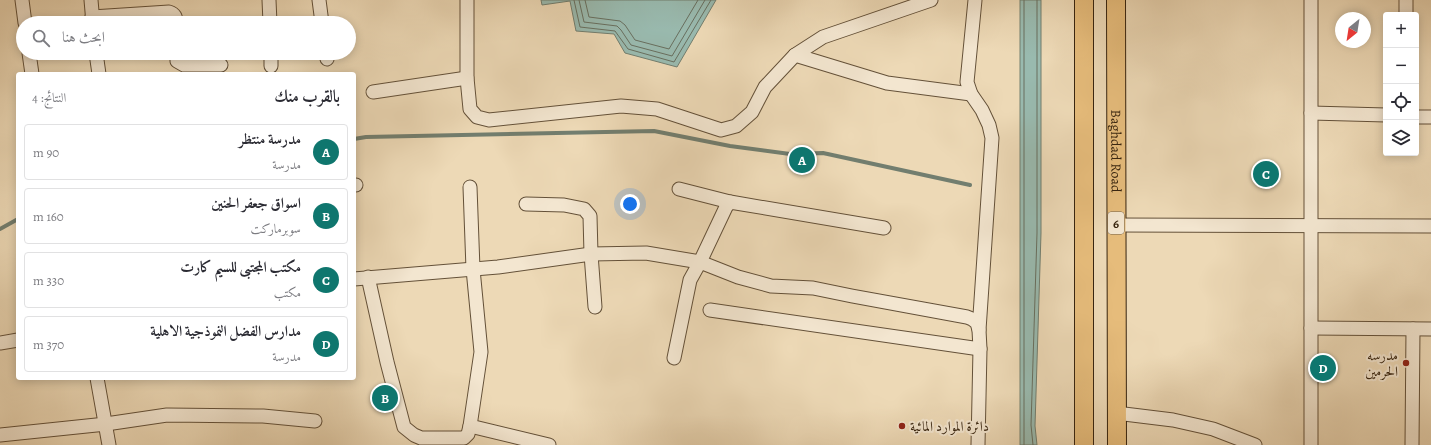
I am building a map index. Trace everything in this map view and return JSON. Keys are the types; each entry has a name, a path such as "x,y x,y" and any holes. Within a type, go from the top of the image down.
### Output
{"highway":[{"path":"1084,0 1084,445"},
{"name":"Baghdad Road","path":"1116,0 1117,445"}],"street":[{"path":"22,0 24,16"},
{"path":"91,0 93,16"},
{"path":"269,0 270,16"},
{"path":"319,0 321,16"},
{"path":"467,0 467,78 470,108 477,117 489,120 621,106 657,109 721,130 736,126 752,112 765,86 795,55 823,38 902,4 931,0"},
{"path":"976,0 967,82 971,94 987,120 992,138 978,330 980,350 978,445"},
{"path":"1311,0 1311,445"},
{"path":"1406,0 1406,12"},
{"path":"131,16 169,12 174,16"},
{"path":"795,55 886,83 971,94"},
{"path":"30,60 32,72"},
{"path":"97,60 99,72"},
{"path":"177,60 184,64 222,65"},
{"path":"373,92 467,78"},
{"path":"1312,113 1383,116"},
{"path":"1419,117 1431,117"},
{"path":"368,277 387,362 404,426 414,435 421,438 464,438 468,434 470,426 481,352 473,269 470,187"},
{"path":"679,189 730,202 884,228"},
{"path":"674,358 690,280 726,207 730,202"},
{"path":"526,204 564,205 584,209 590,216 595,307"},
{"path":"1116,225 1431,226"},
{"path":"356,278 498,267 591,254 646,253 700,262 738,277 760,283 788,287 813,288 967,317 972,319 978,330"},
{"path":"710,310 980,350"},
{"path":"1312,328 1431,329"},
{"path":"1412,445 1413,329"},
{"path":"0,343 16,340"},
{"path":"97,380 109,445"},
{"path":"1116,413 1173,420 1214,429 1255,445"},
{"path":"0,435 106,424 167,415 263,416 315,422"},
{"path":"470,426 549,445"}],"water":[{"path":"541,0 716,0 677,67 625,53 614,34 576,31 570,1 542,5"},
{"path":"1020,0 1041,0 1041,233 1035,426 1037,445 1020,445"}],"waterway":[{"path":"356,139 366,137 654,131 730,146 790,154 823,153 970,185"},
{"path":"0,229 16,220"}],"place":[{"name":"مدرسة منتظر","path":"802,160"},
{"name":"مكتب المجتبى للسيم كارت","path":"1266,174"},
{"name":"مدرسه الحرمين","path":"1406,363"},
{"name":"مدارس الفضل النموذجية الاهلية","path":"1323,368"},
{"name":"اسواق جعفر الحنين","path":"385,398"},
{"name":"دائرة الموارد المائية","path":"902,426"}]}
